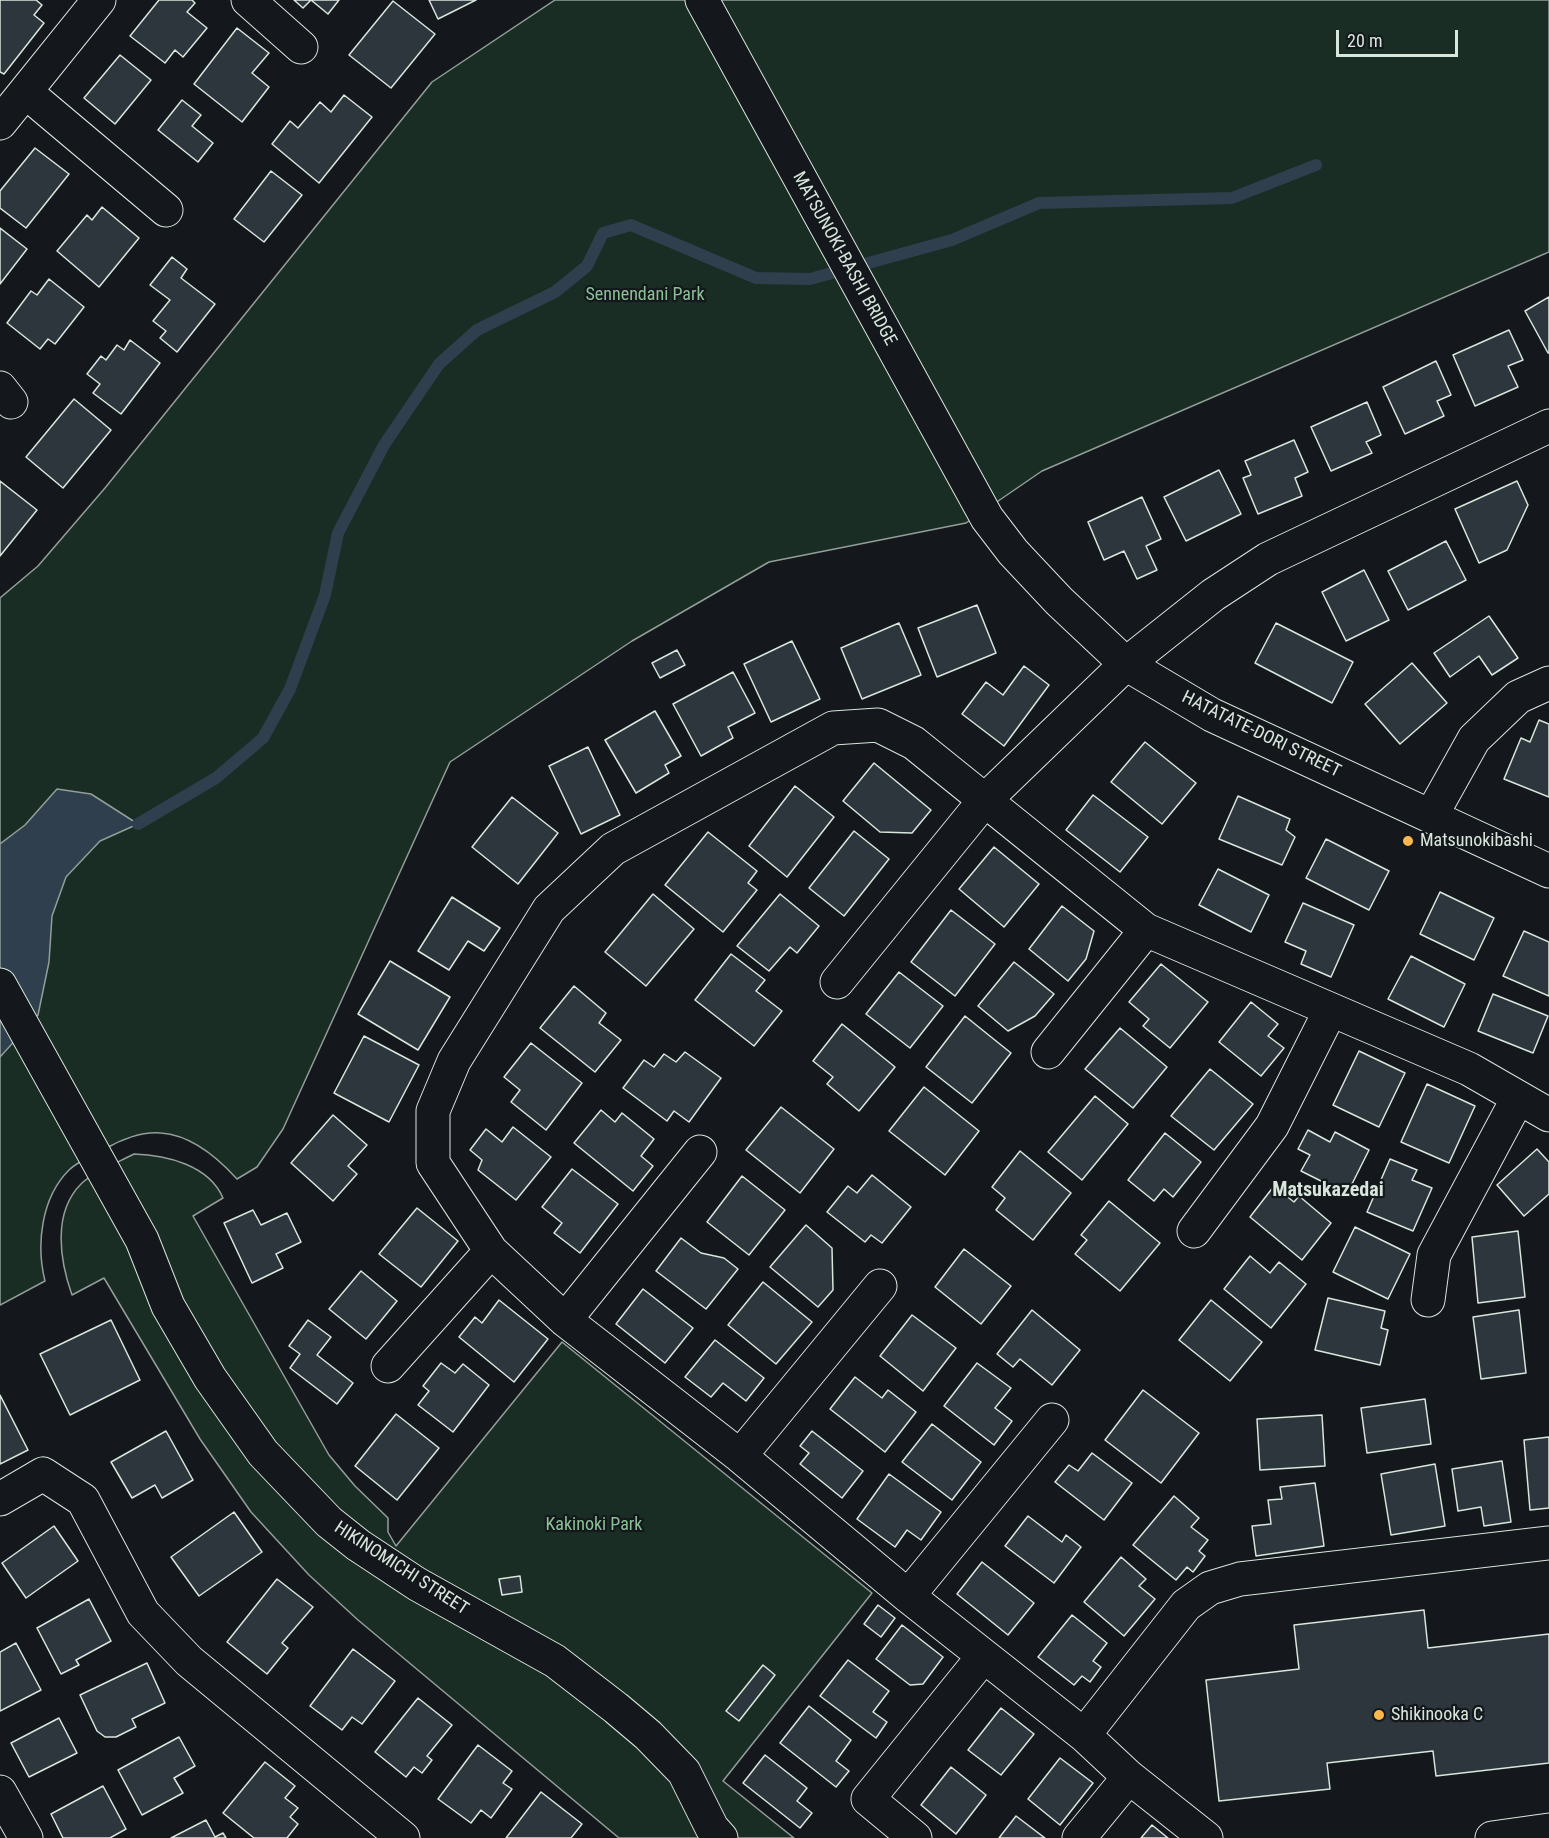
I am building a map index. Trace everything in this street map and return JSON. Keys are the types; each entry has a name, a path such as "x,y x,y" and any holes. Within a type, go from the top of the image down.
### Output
{"street":[{"path":"248,0 301,47"},
{"name":"MATSUNOKI-BASHI BRIDGE","path":"702,0 987,518"},
{"path":"0,123 27,93 96,1"},
{"path":"27,93 166,210"},
{"path":"837,982 984,801 1126,664 1214,595 1268,559 1549,426"},
{"name":"HATATATE-DORI STREET","path":"987,518 1013,552 1059,601 1126,664 1212,716 1549,871"},
{"path":"1431,816 1474,739 1518,697 1549,683"},
{"path":"1206,1838 1129,1777 1084,1735 908,1596 740,1455 565,1320 491,1251 433,1163 433,1111 454,1061 549,909 613,849 833,728 878,725 914,743 1146,930 1469,1070 1549,1115"},
{"path":"1048,1052 1146,930"},
{"name":"HIKINOMICHI STREET","path":"0,985 142,1240 168,1306 239,1423 294,1488 329,1522 375,1557 461,1610 555,1661 616,1708 684,1772 712,1828 721,1838"},
{"path":"1194,1231 1272,1126 1330,1011"},
{"path":"1428,1300 1434,1256 1518,1098"},
{"path":"565,1320 700,1152"},
{"path":"388,1366 491,1251"},
{"path":"740,1455 880,1286"},
{"path":"908,1596 1052,1420"},
{"path":"0,1499 43,1474 83,1500 151,1622 189,1661 403,1838"},
{"path":"1084,1735 1186,1605 1210,1588 1240,1580 1549,1543"},
{"path":"915,1838 868,1799 983,1657"},
{"path":"1079,1838 1129,1777"},
{"path":"0,1792 26,1838"},
{"path":"1492,1838 1549,1830"}],"green space":[{"name":"Sennendani Park","path":"555,0 1549,0 1549,252 1042,471 966,523 769,562 632,641 450,762 283,1129 257,1167 237,1179 203,1149 183,1138 161,1133 146,1133 117,1142 86,1158 69,1170 60,1181 47,1208 41,1237 45,1281 0,1305 0,598 38,566 105,488 432,82"},
{"name":"Kakinoki Park","path":"134,1154 159,1157 185,1164 208,1177 216,1187 223,1198 193,1216 329,1455 355,1486 388,1518 388,1532 396,1546 562,1342 872,1593 723,1781 794,1838 619,1838 358,1620 309,1575 251,1512 200,1439 104,1278 72,1295 62,1253 62,1223 66,1209 81,1184 98,1172"}],"water":[{"path":"57,789 91,794 138,824 100,841 66,877 52,916 49,962 38,1015 0,1057 0,844 25,825"}],"building":[{"path":"0,0 36,0 42,5 34,15 44,23 4,74 0,72"},
{"path":"159,0 192,0 195,3 187,12 207,28 183,57 175,50 165,63 130,36"},
{"path":"294,0 311,0 303,8"},
{"path":"311,0 339,0 328,14"},
{"path":"429,0 476,0 438,19"},
{"path":"393,1 435,34 391,88 349,55"},
{"path":"237,28 269,53 252,73 269,87 242,122 194,84"},
{"path":"120,55 151,80 115,124 84,98"},
{"path":"344,95 372,117 319,183 272,144 290,121 298,128 320,102 331,112"},
{"path":"182,100 201,115 192,126 213,143 198,162 158,130"},
{"path":"35,148 69,174 26,228 0,208 0,191"},
{"path":"271,171 302,195 264,242 234,219"},
{"path":"102,207 139,238 99,287 57,251 87,215 92,220"},
{"path":"0,228 27,249 0,284"},
{"path":"172,257 187,269 181,278 215,304 177,352 160,338 166,331 153,321 170,300 150,285"},
{"path":"49,279 84,307 55,344 48,339 40,349 7,323 31,291 37,295"},
{"path":"1549,297 1549,353 1548,353 1525,311"},
{"path":"1509,330 1523,360 1508,366 1518,387 1475,406 1453,355"},
{"path":"130,340 160,363 121,414 93,393 100,384 87,374 101,356 106,360 117,345 124,350"},
{"path":"1436,361 1451,395 1437,401 1444,416 1405,434 1383,387"},
{"path":"74,399 111,430 63,488 26,457"},
{"path":"1367,402 1381,435 1366,442 1372,453 1331,471 1311,427"},
{"path":"1294,440 1308,472 1295,478 1302,496 1258,514 1243,478 1251,475 1245,461"},
{"path":"1219,470 1241,514 1186,541 1164,497"},
{"path":"0,481 37,510 0,556"},
{"path":"1517,481 1528,505 1507,550 1479,563 1455,509"},
{"path":"1142,497 1161,539 1146,546 1157,570 1137,579 1124,551 1104,560 1088,522"},
{"path":"1446,541 1466,580 1408,610 1388,571"},
{"path":"1364,570 1389,620 1346,641 1322,592"},
{"path":"977,605 996,653 937,677 918,628"},
{"path":"1489,616 1518,658 1492,675 1479,656 1450,677 1434,653"},
{"path":"899,623 921,675 862,699 841,648"},
{"path":"1276,623 1353,662 1332,703 1255,663"},
{"path":"792,641 820,699 771,722 744,664"},
{"path":"677,650 685,665 660,678 652,663"},
{"path":"1412,663 1447,703 1400,744 1365,704"},
{"path":"1024,666 1049,685 1004,746 962,714 986,682 1003,695"},
{"path":"733,672 755,713 728,727 733,738 701,756 673,704"},
{"path":"655,711 681,756 665,765 669,773 636,793 605,740"},
{"path":"1539,720 1549,724 1549,797 1504,779 1521,738 1530,742"},
{"path":"1145,742 1196,783 1162,824 1111,782"},
{"path":"588,747 620,815 581,834 549,766"},
{"path":"874,763 931,810 912,833 880,832 843,801"},
{"path":"795,786 834,817 787,877 749,846"},
{"path":"1093,795 1148,837 1120,872 1066,830"},
{"path":"1238,796 1290,819 1286,830 1295,837 1282,865 1219,839"},
{"path":"512,797 558,833 518,884 472,847"},
{"path":"854,831 889,859 844,916 809,888"},
{"path":"708,832 757,871 748,883 757,890 723,932 665,885"},
{"path":"1326,839 1389,871 1369,910 1306,878"},
{"path":"994,847 1039,884 1004,927 959,889"},
{"path":"1218,869 1269,895 1251,932 1199,905"},
{"path":"1440,892 1494,918 1474,960 1420,934"},
{"path":"653,894 694,929 646,986 605,952"},
{"path":"780,894 819,926 797,953 790,947 769,971 737,946"},
{"path":"452,897 500,928 484,951 468,941 449,970 418,951"},
{"path":"1303,903 1354,925 1331,977 1301,964 1306,951 1285,942"},
{"path":"1062,906 1094,931 1086,959 1068,981 1029,949"},
{"path":"951,910 995,944 955,996 911,962"},
{"path":"1524,931 1549,942 1549,996 1503,976"},
{"path":"731,954 765,980 756,991 782,1011 754,1046 695,1000"},
{"path":"1411,956 1465,984 1444,1027 1388,999"},
{"path":"390,961 450,997 418,1050 358,1014"},
{"path":"1014,962 1054,994 1035,1016 1008,1031 978,1006"},
{"path":"1161,964 1208,1002 1170,1048 1143,1026 1149,1019 1129,1002"},
{"path":"899,972 943,1006 910,1048 866,1014"},
{"path":"574,986 606,1013 599,1023 621,1040 595,1072 540,1028"},
{"path":"1493,994 1548,1016 1533,1053 1478,1031"},
{"path":"1251,1002 1278,1024 1268,1036 1284,1048 1261,1076 1219,1042"},
{"path":"965,1016 1011,1053 972,1103 926,1067"},
{"path":"842,1024 895,1067 859,1111 827,1084 833,1077 813,1061"},
{"path":"1120,1028 1167,1067 1133,1108 1085,1069"},
{"path":"364,1036 419,1065 389,1122 334,1093"},
{"path":"531,1043 582,1083 546,1130 511,1102 520,1090 504,1077"},
{"path":"1359,1051 1405,1073 1379,1127 1333,1105"},
{"path":"685,1052 721,1078 689,1122 674,1111 667,1121 623,1088 644,1060 654,1067 664,1054 676,1062"},
{"path":"1210,1069 1253,1104 1214,1150 1171,1116"},
{"path":"1427,1084 1475,1106 1449,1163 1401,1142"},
{"path":"924,1087 979,1131 945,1175 889,1131"},
{"path":"1095,1096 1128,1124 1082,1180 1048,1152"},
{"path":"781,1107 834,1149 800,1193 746,1150"},
{"path":"601,1110 615,1122 622,1113 654,1139 641,1156 653,1166 633,1191 574,1143"},
{"path":"333,1115 367,1145 348,1166 357,1174 333,1201 291,1163"},
{"path":"513,1127 551,1157 516,1200 478,1170 482,1160 470,1150 486,1129 502,1142"},
{"path":"1308,1130 1330,1142 1335,1132 1369,1150 1347,1194 1301,1171 1310,1155 1298,1149"},
{"path":"1165,1133 1201,1162 1173,1197 1164,1189 1154,1201 1128,1180"},
{"path":"1537,1149 1549,1162 1549,1194 1524,1216 1497,1185"},
{"path":"1020,1151 1071,1193 1033,1240 996,1210 1005,1198 992,1187"},
{"path":"1390,1159 1417,1170 1412,1180 1432,1188 1413,1231 1367,1212"},
{"path":"572,1169 618,1204 580,1253 554,1233 562,1223 542,1207"},
{"path":"872,1175 911,1207 882,1243 871,1235 865,1242 827,1212 848,1186 857,1193"},
{"path":"742,1176 785,1210 749,1255 707,1222"},
{"path":"1274,1186 1294,1202 1299,1196 1331,1223 1302,1260 1250,1217"},
{"path":"1109,1201 1160,1243 1120,1291 1075,1254 1087,1240 1081,1235"},
{"path":"417,1208 458,1241 421,1287 379,1254"},
{"path":"253,1210 261,1225 287,1213 301,1242 276,1254 283,1268 252,1283 224,1223"},
{"path":"806,1225 832,1248 833,1290 818,1307 770,1267"},
{"path":"1355,1227 1410,1254 1388,1299 1333,1272"},
{"path":"1518,1231 1525,1297 1478,1303 1472,1237"},
{"path":"681,1238 701,1253 724,1258 738,1269 706,1309 656,1271"},
{"path":"964,1249 1011,1286 981,1324 935,1287"},
{"path":"1250,1256 1270,1273 1279,1262 1306,1284 1271,1328 1224,1289"},
{"path":"361,1271 397,1301 366,1339 329,1309"},
{"path":"763,1282 812,1322 776,1364 728,1325"},
{"path":"643,1289 693,1328 665,1363 616,1324"},
{"path":"1328,1298 1385,1311 1381,1328 1388,1330 1380,1365 1315,1350"},
{"path":"499,1300 548,1339 514,1382 459,1337 475,1317 482,1323"},
{"path":"1211,1300 1262,1342 1230,1381 1179,1340"},
{"path":"1032,1310 1080,1350 1052,1385 1020,1359 1013,1367 997,1354"},
{"path":"1519,1310 1526,1373 1481,1379 1473,1317"},
{"path":"912,1315 956,1348 923,1391 880,1356"},
{"path":"111,1320 140,1380 70,1415 40,1354"},
{"path":"308,1320 331,1337 317,1355 353,1383 337,1404 290,1368 300,1354 289,1346"},
{"path":"715,1340 764,1378 746,1401 723,1383 711,1397 685,1377"},
{"path":"441,1363 455,1373 463,1364 489,1385 453,1432 418,1405 429,1391 423,1386"},
{"path":"977,1363 1011,1388 995,1408 1012,1421 994,1445 944,1406"},
{"path":"855,1377 882,1398 888,1390 916,1412 885,1452 830,1409"},
{"path":"1143,1390 1199,1433 1161,1483 1105,1440"},
{"path":"0,1395 28,1450 0,1464"},
{"path":"1425,1399 1431,1444 1367,1453 1361,1408"},
{"path":"396,1414 439,1448 397,1500 355,1466"},
{"path":"1322,1415 1325,1466 1260,1470 1257,1419"},
{"path":"932,1424 981,1462 952,1500 902,1462"},
{"path":"166,1431 193,1480 162,1498 155,1485 132,1498 111,1462"},
{"path":"812,1431 863,1471 842,1498 800,1464 809,1453 800,1446"},
{"path":"1549,1437 1549,1508 1530,1510 1524,1440"},
{"path":"1092,1453 1132,1483 1104,1520 1055,1482 1069,1465 1078,1471"},
{"path":"1502,1461 1511,1522 1484,1526 1481,1507 1458,1511 1452,1469"},
{"path":"1435,1464 1445,1526 1391,1535 1381,1474"},
{"path":"889,1474 941,1512 921,1540 907,1530 895,1547 857,1519"},
{"path":"1315,1483 1324,1546 1256,1556 1252,1526 1271,1524 1268,1500 1282,1499 1280,1487"},
{"path":"1174,1496 1199,1518 1191,1527 1208,1540 1199,1551 1205,1556 1193,1572 1187,1567 1176,1580 1133,1545"},
{"path":"234,1512 262,1552 199,1596 171,1557"},
{"path":"1028,1516 1062,1542 1066,1535 1081,1547 1054,1583 1005,1546"},
{"path":"54,1526 78,1561 26,1598 2,1563"},
{"path":"1121,1557 1146,1579 1139,1586 1155,1599 1124,1636 1084,1602"},
{"path":"982,1562 1034,1603 1008,1635 957,1594"},
{"path":"520,1576 522,1592 502,1595 499,1579"},
{"path":"277,1579 313,1607 282,1643 288,1648 267,1674 227,1642"},
{"path":"89,1599 111,1641 76,1660 79,1665 61,1674 37,1628"},
{"path":"878,1605 895,1618 881,1637 864,1624"},
{"name":"Shikinooka C","path":"1424,1610 1428,1648 1549,1634 1549,1763 1436,1776 1433,1751 1327,1763 1330,1789 1219,1801 1206,1680 1299,1669 1294,1625"},
{"path":"1072,1615 1107,1643 1093,1661 1101,1667 1090,1682 1082,1676 1074,1685 1038,1657"},
{"path":"902,1625 943,1657 923,1684 910,1685 876,1659"},
{"path":"16,1643 41,1690 0,1711 0,1652"},
{"path":"353,1649 395,1681 362,1724 352,1717 342,1730 310,1706"},
{"path":"848,1660 889,1691 873,1712 887,1722 876,1738 820,1696"},
{"path":"147,1663 165,1703 132,1719 136,1727 116,1737 105,1737 97,1731 80,1695"},
{"path":"763,1665 775,1675 739,1721 726,1711"},
{"path":"418,1698 452,1725 427,1756 432,1760 422,1773 414,1767 406,1777 375,1752"},
{"path":"809,1706 851,1740 836,1761 849,1771 836,1787 780,1743"},
{"path":"1001,1708 1034,1734 1001,1775 968,1750"},
{"path":"59,1718 77,1753 29,1777 11,1743"},
{"path":"179,1737 195,1766 174,1778 183,1793 142,1815 118,1770"},
{"path":"478,1745 512,1771 503,1783 512,1789 491,1818 481,1810 471,1823 438,1799"},
{"path":"765,1755 807,1788 797,1801 812,1813 800,1828 743,1783"},
{"path":"1060,1758 1093,1783 1060,1825 1028,1799"},
{"path":"265,1762 295,1786 285,1798 298,1808 290,1817 298,1824 287,1838 254,1838 223,1813"},
{"path":"951,1767 986,1795 956,1834 921,1805"},
{"path":"103,1786 126,1829 110,1838 63,1838 51,1814"},
{"path":"541,1792 582,1824 571,1838 506,1838"},
{"path":"1016,1816 1045,1838 999,1838"},
{"path":"206,1820 215,1837 223,1833 226,1838 171,1838"},
{"path":"1152,1825 1168,1838 1141,1838"}],"waterway":[{"path":"138,824 216,778 263,738 290,689 325,595 338,533 384,445 439,364 477,330 555,292 587,266 603,233 631,225 756,278 810,279 952,240 1039,203 1232,198 1316,165"}],"place":[{"name":"Matsunokibashi","path":"1408,841"},
{"name":"Shikinooka C","path":"1379,1715"}],"district":[{"name":"Matsukazedai","path":"1328,1191"}]}
